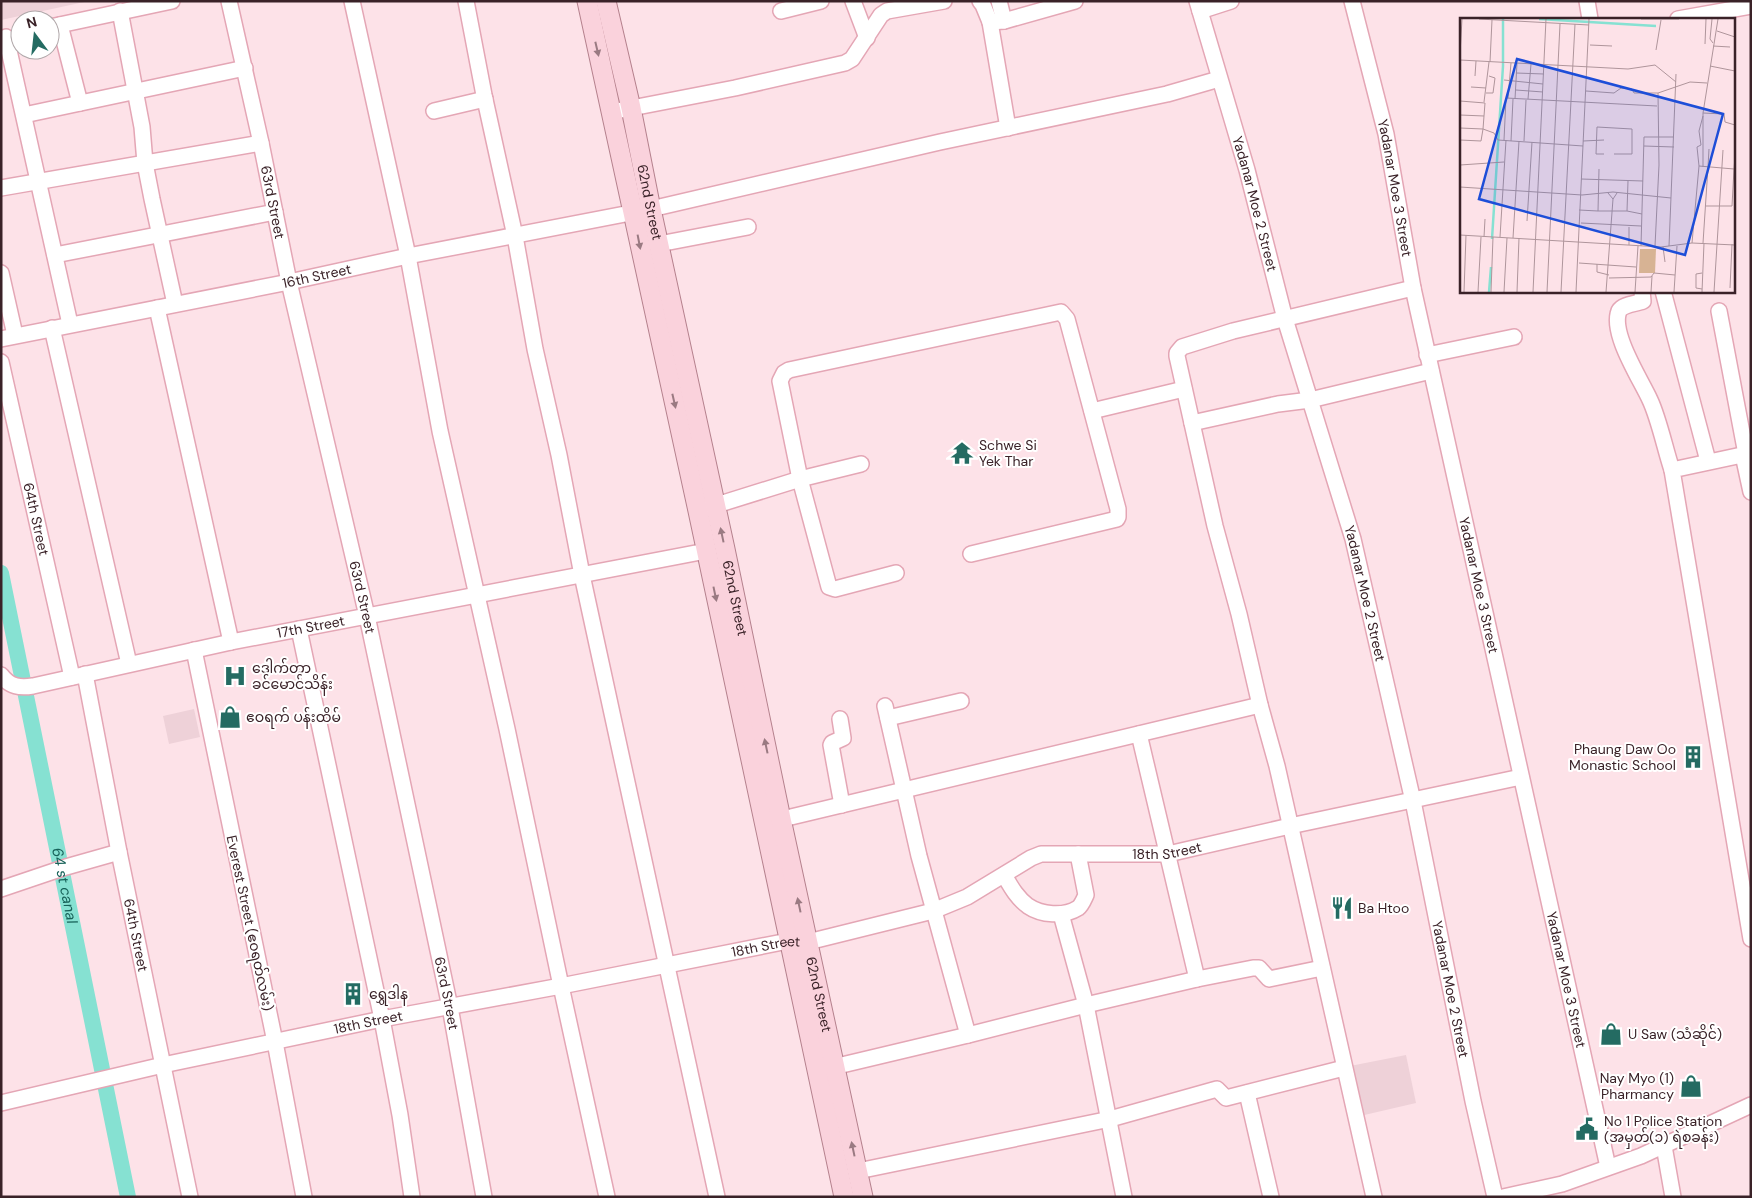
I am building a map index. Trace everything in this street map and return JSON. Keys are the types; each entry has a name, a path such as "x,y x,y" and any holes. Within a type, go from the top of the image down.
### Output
{"main road":[{"name":"62nd Street","path":"586,1 611,112 642,211 707,508 772,822 788,941 844,1197"},
{"name":"62nd Street","path":"606,1 631,108 642,211 658,244 707,508 706,551 772,822 808,942 864,1197"}],"street":[{"path":"60,25 172,1"},
{"name":"63rd Street","path":"229,1 245,68 289,282 367,616 450,1007 484,1197"},
{"path":"352,1 408,256 440,431 532,841 561,986 607,1197"},
{"path":"466,1 582,575 717,1197"},
{"path":"781,11 821,1"},
{"path":"853,1 867,38"},
{"path":"611,112 735,88 845,63 852,59 881,15 887,11 944,1"},
{"path":"980,1 997,22"},
{"path":"999,1 997,22 1008,128"},
{"path":"997,22 1075,1"},
{"path":"1198,6 1231,1"},
{"name":"Yadanar Moe 3 Street","path":"1352,1 1386,134 1413,288 1427,355 1608,1168"},
{"path":"1588,1 1590,18"},
{"name":"Yadanar Moe 2 Street","path":"1198,6 1247,170 1285,319 1353,539 1413,801 1473,1101 1495,1197"},
{"path":"1684,18 1751,6"},
{"path":"120,12 145,145 145,163 175,304"},
{"path":"9,36 24,115 70,324"},
{"path":"60,41 80,103"},
{"path":"24,115 245,68"},
{"name":"16th Street","path":"8,337 642,211 1167,94 1219,79"},
{"path":"434,111 485,99"},
{"path":"1,188 261,143"},
{"path":"55,255 275,212"},
{"path":"658,244 748,227"},
{"path":"1,273 8,337"},
{"path":"1374,1197 1277,766 1215,526 1177,353 1182,346 1233,331 1413,288"},
{"path":"1642,292 1643,301 1623,307 1620,311 1618,322 1621,340 1650,401 1672,470 1751,939"},
{"path":"1663,292 1708,461"},
{"path":"157,308 231,642"},
{"path":"1719,311 1746,454 1751,492"},
{"path":"896,573 831,589 800,479 780,381 784,373 788,370 1062,312 1067,319 1092,410 1118,508 1118,517 971,554"},
{"path":"52,328 129,664"},
{"path":"1427,355 1514,337"},
{"name":"64th Street","path":"1,362 79,675 119,852 190,1197"},
{"path":"1192,423 1278,404 1310,400 1431,371"},
{"path":"1092,410 1184,389"},
{"path":"1672,470 1746,454"},
{"path":"707,508 800,479 861,464"},
{"name":"17th Street","path":"1,675 13,686 24,688 231,642 706,551"},
{"path":"299,629 382,1019 400,1114 412,1197"},
{"name":"Everest Street (ဧ၀ရတ်လမ်း)","path":"194,650 275,1042 304,1197"},
{"path":"961,701 886,712 933,911 968,1035"},
{"path":"772,822 1260,706"},
{"path":"840,719 843,738 830,745 842,805"},
{"path":"1140,734 1197,979"},
{"name":"18th Street","path":"1,1103 163,1065 382,1019 788,941 808,942 933,911 967,897 1031,858 1041,854 1168,854 1290,826 1521,778"},
{"path":"1,889 43,874 119,852"},
{"path":"1004,875 1014,892 1028,906 1046,913 1061,914 1078,908 1086,895 1078,854"},
{"path":"1061,914 1086,1005 1110,1118 1124,1197"},
{"path":"816,1071 1197,979 1259,968 1269,979 1322,968"},
{"path":"858,1171 1110,1118 1217,1089 1226,1098 1344,1068"},
{"path":"1247,1093 1271,1197"},
{"path":"1503,1197 1564,1190 1608,1168 1664,1146 1751,1105"},
{"path":"1664,1146 1674,1197"}],"shaded area":[{"path":"1,1 89,1 47,10 10,10 10,18 1,20"},
{"path":"194,709 200,737 169,744 163,716"},
{"path":"1406,1055 1416,1103 1360,1116 1350,1066"}],"waterway":[{"name":"64 st canal","path":"1,573 128,1197"}],"place":[{"name":"Schwe Si Yek Thar","path":"962,453"},
{"name":"ဒေါက်တာ ခင်မောင်သိန်း","path":"235,676"},
{"name":"ဧဝရက် ပန်းထိမ်","path":"230,717"},
{"name":"Phaung Daw Oo Monastic School","path":"1693,757"},
{"name":"Ba Htoo","path":"1342,908"},
{"name":"ရွှေဒါန","path":"353,994"},
{"name":"U Saw (သံဆိုင်)","path":"1611,1034"},
{"name":"Nay Myo (1) Pharmancy","path":"1691,1086"},
{"name":"No 1 Police Station (အမှတ်(၁) ရဲစခန်း)","path":"1587,1129"}]}
